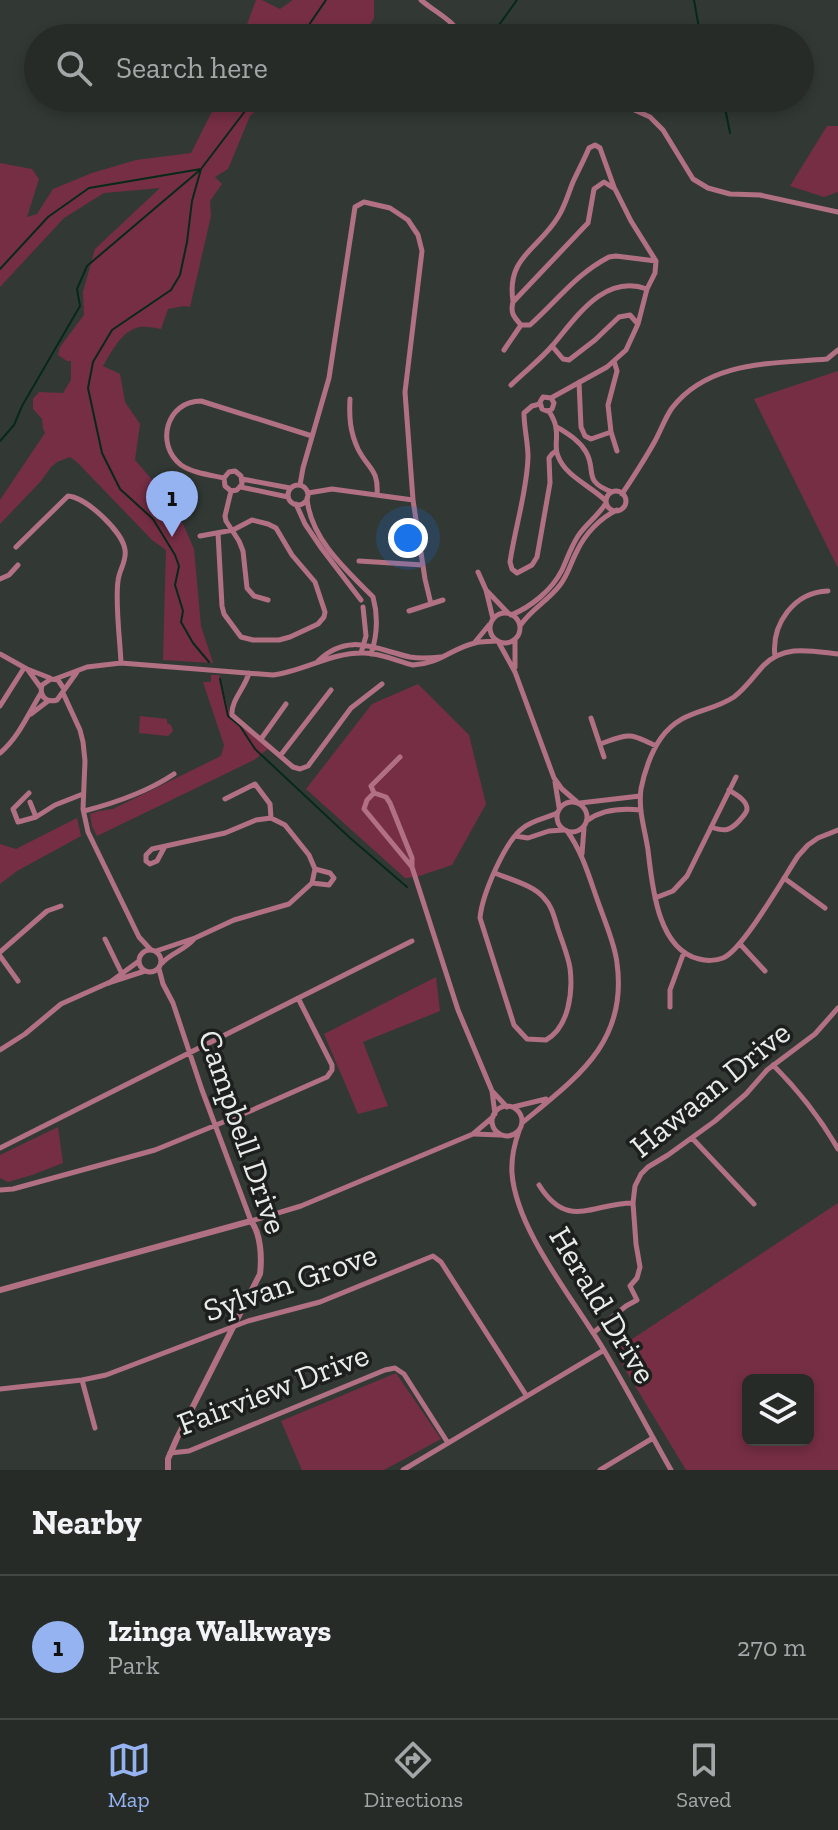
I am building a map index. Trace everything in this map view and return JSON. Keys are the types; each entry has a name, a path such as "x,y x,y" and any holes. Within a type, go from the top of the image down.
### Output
{"street":[{"path":"421,0 452,24"},
{"path":"639,112 650,117 663,130 693,179 708,188 730,194 760,195 838,212"},
{"path":"549,411 542,409 540,404 543,397 551,398 614,361 626,350 655,273 656,261 615,189 600,148 595,145 589,148 565,205 554,223 520,261 511,290 513,316 521,325 530,325 571,283 609,257 656,261"},
{"path":"513,302 588,223 594,189 604,182 615,189"},
{"path":"300,485 329,378 355,207 364,202 390,208 408,220 418,235 422,251 405,392 413,500 431,604"},
{"path":"511,385 600,294 632,285 647,289"},
{"path":"552,346 563,359 569,360 619,317 630,315 638,324"},
{"path":"504,350 521,325"},
{"path":"622,494 641,466 666,417 690,389 733,369 827,359 838,350"},
{"path":"614,361 617,371 608,405 617,451"},
{"path":"579,382 581,427 585,436 591,439 611,432"},
{"path":"549,411 554,403 551,398"},
{"path":"350,399 352,433 358,449 377,478 377,495"},
{"path":"224,478 191,470 175,458 167,433 170,419 179,407 195,400 201,401 312,436"},
{"path":"540,404 524,413 528,453 510,562 517,573 532,565 537,557 550,483 549,458 556,451"},
{"path":"549,411 556,427 556,451 568,471 596,491 611,510 617,510"},
{"path":"556,427 575,438 583,447 589,456 591,477 602,488 612,492"},
{"path":"241,487 240,474 235,471 227,473 225,486 231,491 241,487 288,497"},
{"path":"242,479 305,488 308,514 327,546 373,597 376,608 371,654"},
{"path":"290,488 288,497 296,504 301,504 307,495 332,489 413,500"},
{"path":"231,491 225,516 243,551 247,588 254,596 268,600"},
{"path":"0,753 12,742 30,714 44,682 97,665 121,663 273,675 318,661 361,653 413,665 431,663 474,643 508,643 515,639 531,611 550,597 561,583 585,537 604,518 622,508 625,498 622,494 617,491 607,495 601,511 577,537 551,586 526,608 500,614 474,643"},
{"path":"16,547 64,498 76,497 107,522 126,551 117,584 121,663"},
{"path":"296,504 305,524 362,604 366,636 361,653"},
{"path":"200,536 233,530 252,520 276,528 299,564 315,582 324,617 318,624 279,640 241,637 224,614 222,606 218,533"},
{"path":"359,561 423,565"},
{"path":"0,579 18,565"},
{"path":"473,1134 511,1136 583,1071 598,1052 611,1024 618,993 614,949 577,847 558,822 554,778 515,672 490,633 492,621 486,590 478,572"},
{"path":"486,590 520,626"},
{"path":"775,657 774,639 786,613 806,595 828,591"},
{"path":"409,611 443,600"},
{"path":"515,639 515,672"},
{"path":"318,661 335,649 363,645 411,657 444,656"},
{"path":"838,654 797,650 781,653 732,698 679,720 656,746 640,796 655,898 665,930 684,952 699,959 715,960 732,953 808,845 838,830"},
{"path":"1,657 61,683 80,730 84,752 84,811 92,843 139,937 160,956 160,966"},
{"path":"26,668 44,697 73,715"},
{"path":"0,706 26,668"},
{"path":"30,714 60,698 78,672"},
{"path":"249,673 234,703 232,711 236,720 297,769 305,768 355,704 382,684"},
{"path":"280,756 331,690"},
{"path":"261,739 286,704"},
{"path":"591,718 604,757"},
{"path":"600,744 629,735 656,746"},
{"path":"400,757 371,786 374,793 386,797 390,803 412,858 412,867 458,1010 492,1091 493,1125 502,1135"},
{"path":"84,811 126,798 174,774"},
{"path":"655,898 673,891 683,882 736,777"},
{"path":"554,778 585,808 582,859"},
{"path":"225,799 255,784 270,804 271,818"},
{"path":"711,827 722,831 730,829 746,813 743,801 729,790"},
{"path":"29,793 14,807 20,822 83,794"},
{"path":"374,793 364,809 412,867"},
{"path":"495,873 544,897 552,909 570,964 571,987 567,1008 559,1030 546,1040 527,1039 514,1025 484,933 481,911 495,873 503,853 525,826 558,810 567,802 640,796"},
{"path":"30,802 36,817"},
{"path":"515,836 528,838 549,831 579,831 603,812 641,810"},
{"path":"123,976 144,952 195,938 234,920 289,904 312,883 315,869 309,855 285,825 271,818 164,848"},
{"path":"312,883 326,886 334,878 330,873 315,869"},
{"path":"784,878 825,908"},
{"path":"18,981 0,954 41,916 61,906"},
{"path":"139,937 140,967 163,984"},
{"path":"0,1050 61,1004 123,976 148,972 195,938"},
{"path":"105,939 123,976"},
{"path":"0,1148 412,941"},
{"path":"740,944 765,971"},
{"path":"670,1007 670,990 684,952"},
{"name":"Campbell Drive","path":"160,966 163,984 173,1003 251,1221 256,1227 261,1269 170,1453 168,1470"},
{"path":"0,1190 155,1150 323,1080 331,1074 332,1065 298,998"},
{"name":"Hawaan Drive","path":"593,1333 637,1300 630,1286 637,1278 640,1267 633,1203 635,1186 641,1174 710,1126 773,1065 808,1040 838,1008"},
{"path":"773,1065 822,1121 838,1149"},
{"path":"492,1091 520,1113 522,1123"},
{"path":"0,1290 301,1206 473,1134 502,1108 540,1102 553,1096"},
{"name":"Herald Drive","path":"519,1131 512,1158 514,1187 532,1234 604,1350 671,1470"},
{"name":"Herald Drive","path":"502,1135 512,1158"},
{"path":"692,1138 754,1204"},
{"path":"539,1185 557,1205 581,1213 620,1203 633,1203"},
{"name":"Sylvan Grove","path":"0,1389 106,1375 234,1326 312,1305 428,1257 435,1257 526,1395"},
{"path":"403,1470 604,1350"},
{"name":"Fairview Drive","path":"170,1453 189,1451 395,1368 404,1374 448,1443"},
{"path":"82,1380 95,1428"},
{"path":"600,1470 653,1438"}],"shaded area":[{"path":"256,0 280,9 293,0 374,0 374,18 371,24 247,24"},
{"path":"212,112 255,112 250,116 228,169 215,177 222,184 210,201 211,216 190,307 168,309 161,329 142,327 128,332 103,366 120,374 125,402 140,424 135,460 175,506 194,549 201,626 213,663 163,660 166,550 152,540 70,457 51,467 0,524 0,500 45,433 42,419 33,409 33,399 39,392 63,393 71,380 71,361 58,355 60,347 84,315 83,292 95,249 160,188 104,193 64,218 0,287 0,163 32,169 39,179 27,217 37,214 53,189 92,173 136,160 191,153"},
{"path":"827,126 838,126 838,192 824,197 790,186"},
{"path":"838,371 838,568 754,399"},
{"path":"211,675 219,675 233,718 269,748 254,760 97,836 90,814 113,809 221,756 224,745 203,682 211,682"},
{"path":"418,684 469,735 486,804 452,865 405,878 306,789 372,704"},
{"path":"140,716 167,719 173,731 168,736 139,733"},
{"path":"77,818 81,836 17,871 0,884 0,844 16,849"},
{"path":"436,977 440,1011 363,1042 388,1106 358,1114 324,1034"},
{"path":"58,1127 63,1163 8,1182 0,1178 0,1155"},
{"path":"838,1203 838,1470 686,1470 614,1351"},
{"path":"396,1373 441,1439 384,1470 302,1470 281,1421"}],"waterway":[{"path":"310,24 326,0"},
{"path":"500,24 517,0"},
{"path":"694,0 698,24"},
{"path":"0,269 48,217 89,188 201,169 244,112"},
{"path":"726,112 730,133"},
{"path":"201,169 192,201 180,275 171,290 112,330 93,362 88,388 102,453 120,489 153,519 175,555 179,566 175,585 183,611 181,622 209,662"},
{"path":"0,441 14,425 80,306 77,289 87,266 200,170"},
{"path":"220,679 228,716 240,726 255,749 407,887"}],"place":[{"name":"Izinga Walkways","path":"172,537"}]}
